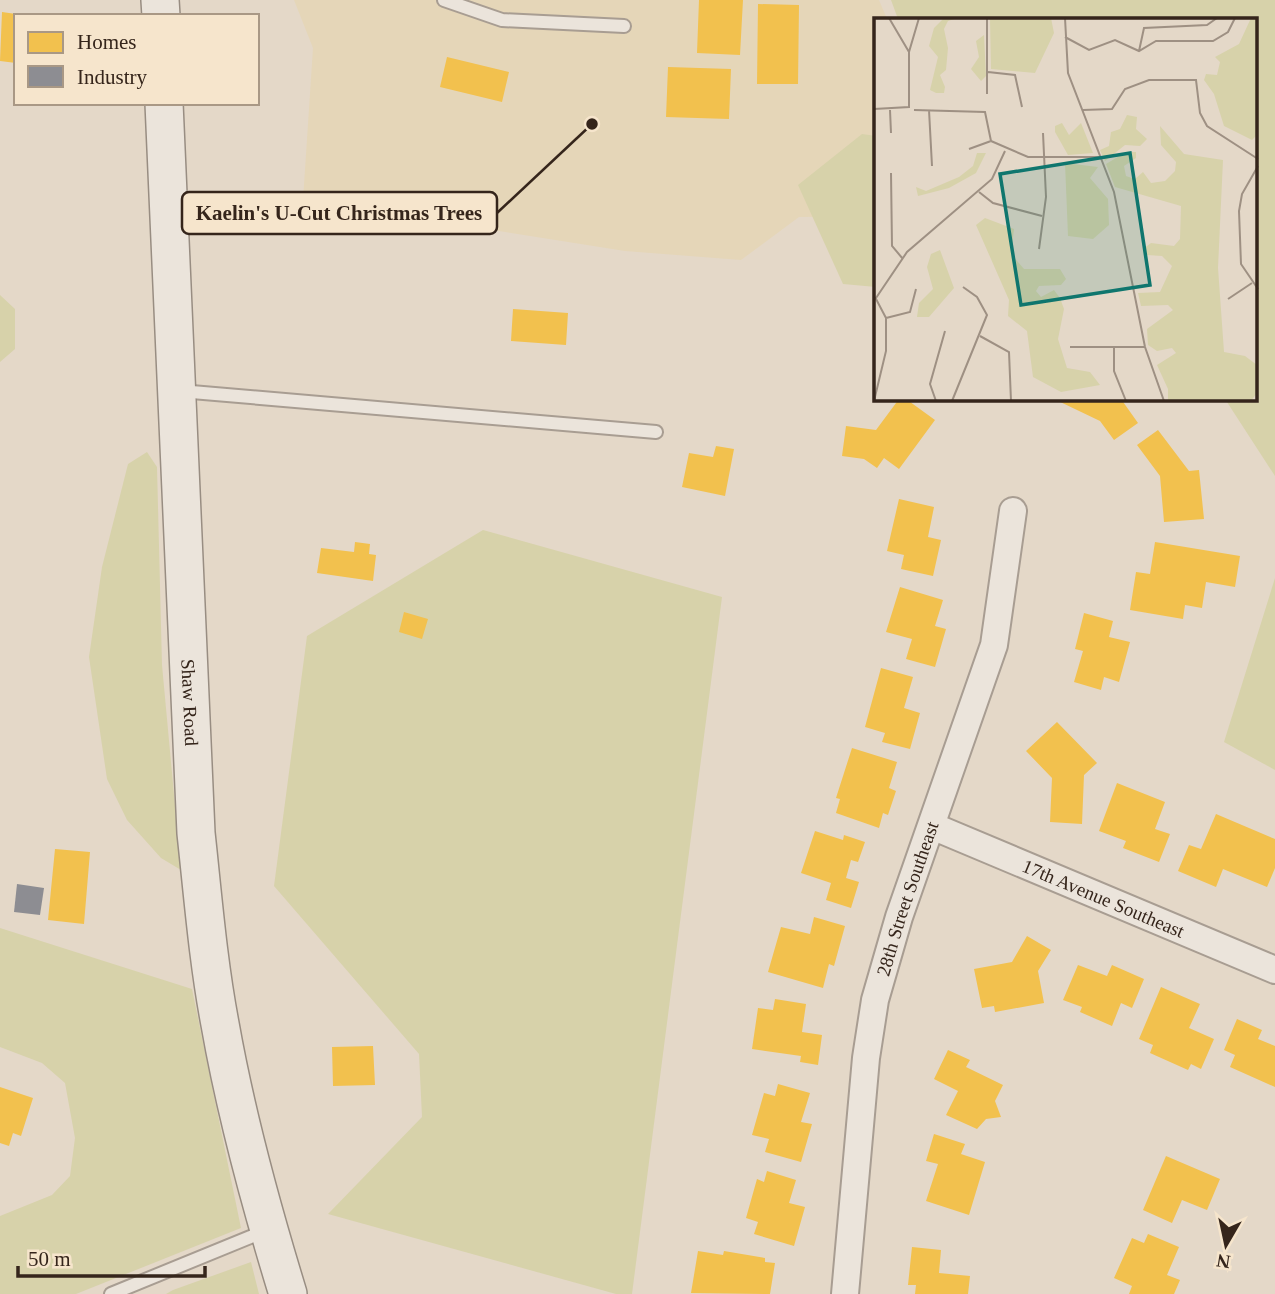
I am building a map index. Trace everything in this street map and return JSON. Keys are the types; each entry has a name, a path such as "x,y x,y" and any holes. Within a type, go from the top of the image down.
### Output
{"main road":[{"name":"Shaw Road","path":"164,105 196,834 220,1026 268,1230 288,1294"}],"street":[{"name":"28th Street Southeast","path":"845,1294 866,1058 875,1000 899,917 994,645 1013,511"},
{"name":"17th Avenue Southeast","path":"932,826 1275,970"}],"lane":[{"path":"444,0 502,20 624,26"},
{"path":"177,391 656,432"},
{"path":"111,1294 268,1230"}],"shaded area":[{"path":"294,0 879,0 887,18 874,18 874,216 799,217 741,260 625,251 303,200 313,48"},
{"path":"891,0 1275,0 1275,476 1226,401 1258,401 1258,18 898,18"},
{"path":"862,134 874,136 874,287 843,284 798,185"},
{"path":"0,295 15,309 15,349 0,362"},
{"path":"147,452 157,467 162,665 181,870 161,858 127,820 107,779 89,657 102,567 128,464"},
{"path":"483,530 722,597 632,1294 616,1294 328,1214 422,1117 419,1054 274,886 307,636"},
{"path":"1275,578 1275,770 1224,742"},
{"path":"0,928 192,989 241,1228 76,1294 0,1294 0,1216 52,1195 70,1176 75,1138 65,1083 42,1063 0,1047"},
{"path":"251,1262 259,1294 166,1294 173,1290"}],"building: Homes":[{"path":"699,0 743,0 740,55 697,53"},
{"path":"758,4 799,5 798,84 757,84"},
{"path":"2,12 16,14 14,63 0,61"},
{"path":"447,57 509,72 502,102 440,87"},
{"path":"668,67 731,69 729,119 666,117"},
{"path":"513,309 568,313 566,345 511,341"},
{"path":"898,401 909,401 935,420 899,469 884,458 877,468 864,459 842,456 846,426 876,430"},
{"path":"1058,401 1122,401 1138,423 1114,440 1100,421"},
{"path":"1158,430 1189,471 1199,470 1204,519 1164,522 1160,476 1137,445"},
{"path":"716,446 734,449 725,496 682,487 689,453 713,457"},
{"path":"899,499 934,507 928,537 941,540 933,576 901,569 904,555 887,551"},
{"path":"355,542 370,544 369,554 376,555 373,581 317,573 321,548 354,552"},
{"path":"1155,542 1240,556 1235,587 1206,582 1202,608 1185,605 1183,619 1130,610 1136,572 1150,574"},
{"path":"900,587 943,600 935,626 946,629 935,667 906,659 912,639 886,632"},
{"path":"404,612 428,619 422,639 399,632"},
{"path":"1084,613 1113,621 1109,637 1130,642 1119,682 1104,677 1101,690 1074,682 1083,651 1075,649"},
{"path":"881,668 913,677 904,708 920,713 910,749 882,742 885,733 865,727"},
{"path":"1057,722 1097,763 1084,775 1082,824 1050,822 1052,778 1026,751"},
{"path":"852,748 897,762 889,788 896,791 888,815 883,813 879,828 836,813 840,799 836,798"},
{"path":"1117,783 1165,802 1155,829 1170,834 1159,862 1123,848 1126,841 1099,831"},
{"path":"1216,814 1275,839 1275,868 1267,887 1223,869 1216,887 1178,871 1189,845 1201,849"},
{"path":"815,831 843,840 844,835 865,842 858,862 851,860 846,878 859,882 851,908 826,900 831,883 801,873"},
{"path":"55,849 90,852 84,924 48,920"},
{"path":"814,917 845,926 834,966 829,964 823,988 768,972 781,927 810,934"},
{"path":"1027,936 1051,950 1038,971 1044,1003 995,1012 994,1006 982,1008 974,969 1012,962"},
{"path":"1078,965 1107,976 1112,965 1144,979 1132,1008 1121,1003 1112,1026 1080,1012 1082,1007 1063,1000"},
{"path":"1161,987 1200,1004 1189,1028 1214,1039 1201,1069 1191,1064 1188,1070 1150,1053 1153,1045 1139,1039"},
{"path":"775,999 806,1004 802,1032 822,1035 818,1065 800,1062 801,1056 752,1049 758,1008 773,1010"},
{"path":"1237,1019 1262,1030 1258,1039 1275,1046 1275,1087 1230,1067 1235,1055 1224,1050"},
{"path":"373,1046 375,1085 333,1086 332,1047"},
{"path":"948,1050 970,1060 966,1067 1003,1085 995,1101 1001,1117 986,1119 977,1129 946,1115 958,1091 934,1079"},
{"path":"778,1084 810,1093 801,1122 812,1124 801,1162 765,1152 769,1139 752,1135 764,1093 775,1096"},
{"path":"0,1087 33,1098 21,1136 13,1133 9,1146 0,1143"},
{"path":"934,1134 965,1144 961,1154 985,1162 969,1215 926,1201 938,1164 926,1161"},
{"path":"1166,1156 1220,1179 1207,1210 1182,1200 1172,1223 1143,1210"},
{"path":"767,1171 796,1180 789,1203 805,1207 794,1246 754,1234 758,1222 746,1218 757,1179 764,1182"},
{"path":"1148,1234 1179,1247 1167,1275 1180,1280 1174,1294 1129,1294 1132,1286 1114,1278 1132,1238 1144,1243"},
{"path":"912,1247 941,1250 939,1273 970,1276 968,1294 915,1294 916,1285 908,1285"},
{"path":"698,1251 723,1255 724,1251 765,1258 765,1262 775,1263 770,1294 691,1293"}],"building: Industry":[{"path":"17,884 44,888 40,915 14,912"}],"place":[{"name":"Kaelin's U-Cut Christmas Trees","path":"592,124"}]}
